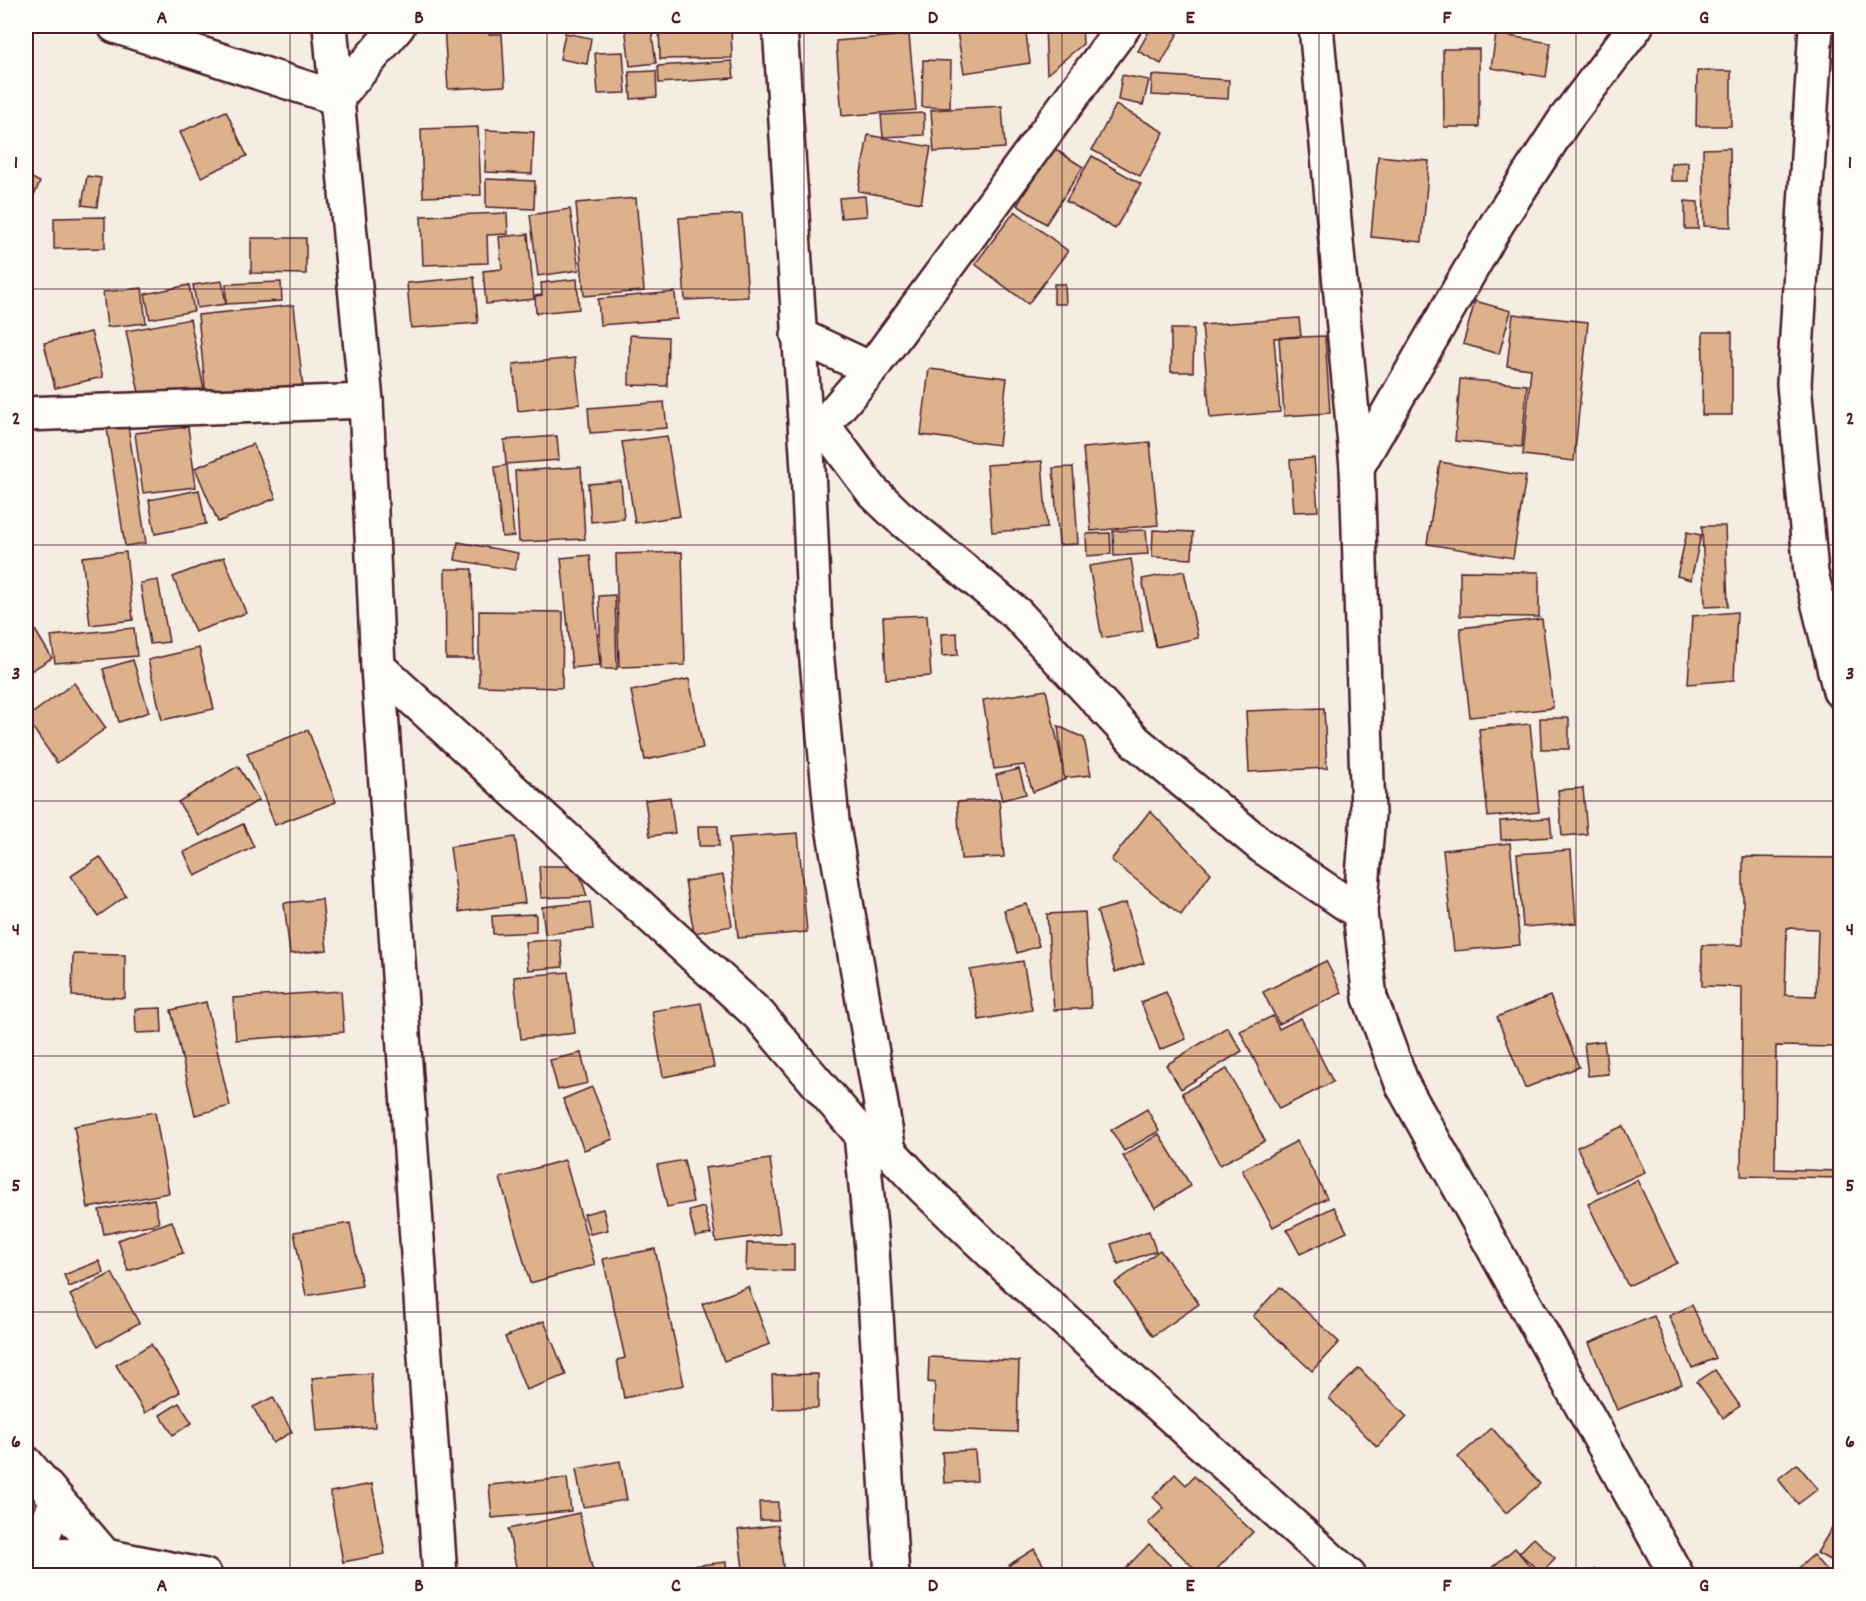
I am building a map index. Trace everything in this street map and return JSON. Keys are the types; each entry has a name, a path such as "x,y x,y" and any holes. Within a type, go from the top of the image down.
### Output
{"street":[{"path":"115,26 337,98"},
{"path":"330,26 366,401 378,667 440,1575"},
{"path":"337,98 398,26"},
{"path":"780,26 798,335 815,435 816,650 832,821 889,1151"},
{"path":"815,435 871,369 1124,26"},
{"path":"1316,26 1357,467 1368,814 1360,913 1370,999 1403,1086 1677,1575"},
{"path":"1357,467 1498,222 1564,121 1636,26"},
{"path":"1816,26 1794,384 1811,573 1840,691"},
{"path":"798,335 871,369"},
{"path":"26,414 366,401"},
{"path":"815,435 898,516 1017,614 1136,742 1263,847 1360,913"},
{"path":"378,667 759,1015 861,1134 889,1151 1018,1278 1349,1575"},
{"path":"861,1134 872,1249 892,1575"},
{"path":"26,1463 105,1556"},
{"path":"57,1499 31,1555 105,1556 205,1575"}],"building":[{"path":"444,26 489,26 489,34 502,34 505,86 448,89"},
{"path":"492,26 521,26 521,27 492,29"},
{"path":"625,26 651,26 656,63 630,66"},
{"path":"659,26 731,26 732,58 660,59"},
{"path":"956,26 1025,26 1030,63 964,73"},
{"path":"1045,26 1082,26 1083,44 1047,74"},
{"path":"1152,26 1165,26 1178,33 1161,64 1138,51"},
{"path":"565,33 591,38 587,64 560,59"},
{"path":"1496,34 1551,43 1546,77 1491,68"},
{"path":"909,35 916,110 842,116 836,41"},
{"path":"1443,49 1479,49 1479,127 1444,127"},
{"path":"623,52 626,93 598,94 595,53"},
{"path":"923,60 951,61 950,108 922,107"},
{"path":"732,61 734,78 659,83 658,66"},
{"path":"656,71 657,97 631,99 629,72"},
{"path":"1697,71 1731,71 1731,126 1696,126"},
{"path":"1122,75 1149,80 1143,105 1118,100"},
{"path":"1152,75 1229,80 1228,99 1151,95"},
{"path":"1116,105 1164,132 1140,176 1092,150"},
{"path":"1002,106 1005,148 934,152 931,110"},
{"path":"226,111 247,156 201,177 180,132"},
{"path":"924,113 924,135 883,137 881,115"},
{"path":"26,126 33,128 28,148 26,147"},
{"path":"478,127 481,195 423,197 421,129"},
{"path":"486,130 534,132 532,174 485,172"},
{"path":"868,135 931,147 921,203 858,191"},
{"path":"1053,148 1083,167 1046,224 1017,205"},
{"path":"1730,148 1731,227 1704,226 1703,149"},
{"path":"1092,156 1141,184 1115,229 1066,201"},
{"path":"1378,156 1429,161 1422,242 1371,237"},
{"path":"1688,162 1688,181 1671,181 1671,163"},
{"path":"26,175 40,182 26,212"},
{"path":"87,176 101,178 97,207 82,205"},
{"path":"486,179 535,181 534,209 486,207"},
{"path":"865,196 867,216 841,218 839,198"},
{"path":"636,198 644,291 584,296 576,203"},
{"path":"1685,201 1698,202 1698,229 1685,229"},
{"path":"570,209 579,270 538,276 530,215"},
{"path":"1015,211 1068,251 1028,304 975,264"},
{"path":"507,213 508,234 487,235 488,263 423,265 421,216"},
{"path":"742,214 748,297 685,300 679,218"},
{"path":"105,217 105,248 54,249 54,218"},
{"path":"528,234 534,299 486,304 483,271 502,269 499,237"},
{"path":"251,238 306,238 306,274 251,273"},
{"path":"474,277 478,323 411,328 407,283"},
{"path":"577,279 579,309 536,313 535,296 542,295 541,283"},
{"path":"222,281 226,304 197,308 193,285"},
{"path":"281,282 282,301 226,304 226,284"},
{"path":"1054,284 1065,284 1066,304 1054,304"},
{"path":"189,285 194,311 150,319 145,294"},
{"path":"142,288 146,323 107,327 103,292"},
{"path":"675,292 677,319 600,325 598,299"},
{"path":"1475,301 1511,311 1499,354 1463,344"},
{"path":"294,305 303,388 206,397 198,315"},
{"path":"1513,314 1588,322 1574,461 1523,455 1531,369 1507,366"},
{"path":"1299,318 1301,336 1274,338 1280,412 1210,418 1202,325"},
{"path":"190,319 205,395 142,407 126,331"},
{"path":"1171,329 1194,329 1193,372 1171,372"},
{"path":"91,332 103,377 55,388 44,343"},
{"path":"1703,332 1732,332 1732,415 1702,415"},
{"path":"630,335 668,337 667,386 629,385"},
{"path":"1325,336 1330,413 1284,416 1279,338"},
{"path":"575,358 580,404 518,411 513,364"},
{"path":"929,369 1007,378 999,445 921,435"},
{"path":"1460,379 1527,385 1522,447 1455,441"},
{"path":"664,402 667,428 590,433 588,408"},
{"path":"128,426 146,543 125,546 107,429"},
{"path":"188,427 196,487 143,493 135,433"},
{"path":"557,436 559,460 506,464 504,440"},
{"path":"667,436 680,516 635,523 622,442"},
{"path":"1150,442 1158,525 1091,531 1083,448"},
{"path":"253,444 276,498 218,522 195,468"},
{"path":"1314,458 1318,511 1294,512 1290,460"},
{"path":"1042,461 1047,528 992,532 987,465"},
{"path":"1440,462 1526,476 1513,558 1427,544"},
{"path":"507,465 514,536 502,537 495,467"},
{"path":"581,467 585,539 519,542 515,471"},
{"path":"1073,467 1078,544 1059,545 1053,468"},
{"path":"621,481 624,519 591,522 588,484"},
{"path":"199,490 206,524 155,534 149,500"},
{"path":"1702,526 1725,526 1728,606 1705,607"},
{"path":"1146,530 1148,554 1114,556 1113,531"},
{"path":"1153,530 1193,532 1192,559 1152,557"},
{"path":"1687,532 1701,535 1691,580 1677,576"},
{"path":"1110,533 1111,554 1087,556 1086,534"},
{"path":"458,542 518,553 515,570 455,560"},
{"path":"126,552 133,620 90,625 82,557"},
{"path":"682,552 685,665 619,667 616,554"},
{"path":"590,555 600,665 572,668 561,558"},
{"path":"224,557 246,613 195,632 173,577"},
{"path":"1131,559 1143,631 1102,638 1089,566"},
{"path":"445,569 472,569 474,659 446,659"},
{"path":"1184,571 1198,638 1156,647 1142,579"},
{"path":"1460,571 1539,572 1539,617 1460,616"},
{"path":"158,580 169,642 150,644 140,583"},
{"path":"615,595 617,669 601,669 599,596"},
{"path":"479,611 563,612 562,688 479,686"},
{"path":"1737,612 1734,680 1688,684 1692,616"},
{"path":"26,615 52,658 26,674"},
{"path":"927,615 931,676 886,679 883,617"},
{"path":"1542,619 1553,708 1470,717 1460,628"},
{"path":"134,628 137,656 55,663 51,636"},
{"path":"957,633 958,655 942,656 941,634"},
{"path":"199,648 214,709 162,720 148,660"},
{"path":"133,660 149,712 119,722 103,669"},
{"path":"689,679 703,748 645,760 631,691"},
{"path":"74,683 106,728 57,763 26,718"},
{"path":"1046,690 1066,779 1033,792 1024,765 994,769 983,700"},
{"path":"1324,708 1327,768 1249,772 1246,711"},
{"path":"1540,718 1569,718 1569,749 1541,749"},
{"path":"1530,724 1539,812 1488,817 1479,729"},
{"path":"1058,726 1084,738 1091,775 1064,778"},
{"path":"308,730 336,802 275,825 247,753"},
{"path":"238,766 259,800 200,836 178,802"},
{"path":"1019,769 1026,794 1002,800 996,775"},
{"path":"1583,788 1587,834 1562,836 1558,790"},
{"path":"670,797 675,833 650,836 645,800"},
{"path":"999,799 1004,857 961,859 957,802"},
{"path":"1150,811 1211,873 1181,915 1111,860"},
{"path":"1550,818 1552,837 1501,840 1500,821"},
{"path":"243,824 254,847 195,876 184,852"},
{"path":"698,826 718,826 719,846 699,846"},
{"path":"798,833 807,932 738,938 729,838"},
{"path":"515,837 525,903 459,912 450,847"},
{"path":"1510,843 1520,945 1454,951 1443,850"},
{"path":"1571,850 1576,923 1523,927 1517,854"},
{"path":"100,857 126,896 98,916 71,876"},
{"path":"1743,857 1840,858 1840,1178 1741,1176 1742,987 1702,986 1702,945 1743,945","holes":["1787,928 1818,929 1816,996 1785,995","1776,1046 1839,1047 1837,1171 1775,1169"]},
{"path":"539,866 577,866 587,896 541,898"},
{"path":"723,875 732,926 694,933 685,881"},
{"path":"322,899 327,950 290,954 284,903"},
{"path":"590,902 593,929 545,934 542,907"},
{"path":"1126,903 1144,963 1115,972 1097,911"},
{"path":"1027,904 1039,946 1017,953 1004,910"},
{"path":"1085,912 1091,1008 1054,1010 1047,914"},
{"path":"536,914 536,932 493,934 492,916"},
{"path":"560,939 563,967 528,970 525,942"},
{"path":"73,954 125,955 125,998 72,996"},
{"path":"1023,961 1032,1010 979,1020 970,970"},
{"path":"1326,961 1342,993 1279,1024 1263,992"},
{"path":"568,972 575,1033 521,1039 514,977"},
{"path":"341,991 344,1032 236,1040 233,998"},
{"path":"1166,992 1186,1039 1160,1050 1141,1002"},
{"path":"1550,996 1579,1067 1525,1088 1497,1017"},
{"path":"206,1002 230,1106 195,1115 171,1010"},
{"path":"701,1003 714,1067 663,1077 652,1011"},
{"path":"161,1008 162,1032 136,1033 135,1009"},
{"path":"1273,1016 1279,1029 1301,1018 1333,1082 1279,1109 1240,1031"},
{"path":"1227,1027 1242,1051 1181,1089 1166,1065"},
{"path":"1604,1041 1608,1074 1588,1076 1584,1043"},
{"path":"581,1053 588,1083 558,1090 550,1060"},
{"path":"1227,1069 1265,1141 1220,1165 1182,1093"},
{"path":"592,1087 613,1139 584,1150 563,1099"},
{"path":"1147,1109 1159,1131 1124,1151 1111,1130"},
{"path":"155,1112 169,1193 88,1208 74,1126"},
{"path":"1623,1126 1645,1172 1598,1193 1577,1147"},
{"path":"1159,1134 1191,1186 1155,1208 1123,1156"},
{"path":"1297,1141 1327,1198 1273,1227 1242,1170"},
{"path":"770,1159 780,1233 716,1242 705,1168"},
{"path":"565,1160 595,1265 530,1283 500,1178"},
{"path":"684,1160 693,1202 667,1207 657,1165"},
{"path":"1637,1180 1677,1263 1628,1286 1588,1204"},
{"path":"154,1199 159,1223 104,1234 99,1210"},
{"path":"704,1207 711,1234 695,1237 689,1211"},
{"path":"1334,1207 1347,1232 1300,1254 1287,1230"},
{"path":"603,1209 608,1230 590,1234 584,1214"},
{"path":"172,1221 183,1253 128,1271 118,1240"},
{"path":"350,1223 362,1286 306,1296 294,1232"},
{"path":"1149,1231 1156,1251 1118,1264 1111,1244"},
{"path":"747,1243 794,1244 794,1271 746,1270"},
{"path":"655,1249 684,1385 624,1398 617,1360 625,1358 603,1259"},
{"path":"1160,1250 1199,1304 1153,1336 1115,1283"},
{"path":"99,1261 104,1273 69,1287 64,1275"},
{"path":"112,1273 139,1323 98,1346 70,1295"},
{"path":"748,1287 770,1344 724,1361 702,1304"},
{"path":"1280,1287 1339,1342 1312,1371 1253,1316"},
{"path":"1692,1305 1716,1358 1692,1368 1669,1316"},
{"path":"1654,1316 1682,1384 1617,1410 1589,1343"},
{"path":"544,1321 566,1375 526,1390 505,1337"},
{"path":"151,1344 180,1392 145,1413 116,1365"},
{"path":"929,1357 1019,1361 1017,1432 933,1429 935,1383 928,1382"},
{"path":"1359,1368 1407,1417 1377,1447 1329,1398"},
{"path":"1715,1370 1740,1406 1723,1418 1697,1382"},
{"path":"371,1373 375,1427 317,1431 312,1378"},
{"path":"818,1374 818,1408 773,1409 772,1375"},
{"path":"273,1397 292,1432 273,1443 253,1407"},
{"path":"179,1403 192,1423 173,1435 160,1415"},
{"path":"1492,1428 1540,1484 1506,1513 1458,1457"},
{"path":"975,1450 977,1481 944,1483 942,1452"},
{"path":"620,1461 627,1500 583,1507 576,1469"},
{"path":"1797,1464 1818,1489 1798,1504 1778,1479"},
{"path":"1175,1474 1186,1485 1194,1476 1253,1532 1210,1576 1202,1576 1148,1523 1164,1508 1153,1497"},
{"path":"567,1478 571,1511 492,1518 489,1485"},
{"path":"372,1484 385,1554 343,1562 330,1492"},
{"path":"759,1502 778,1502 778,1520 760,1520"},
{"path":"579,1513 594,1576 518,1576 508,1529"},
{"path":"1834,1524 1840,1528 1840,1566 1817,1553"},
{"path":"778,1525 784,1575 744,1576 738,1530"},
{"path":"1534,1538 1555,1558 1542,1573 1519,1553"},
{"path":"1149,1544 1181,1576 1132,1576 1125,1569"},
{"path":"1515,1548 1538,1576 1482,1576"},
{"path":"1034,1549 1050,1576 1016,1576 1009,1565"},
{"path":"1813,1555 1831,1576 1790,1576"},
{"path":"726,1562 727,1576 684,1576 683,1567"},
{"path":"1595,1569 1601,1576 1588,1576"}]}
